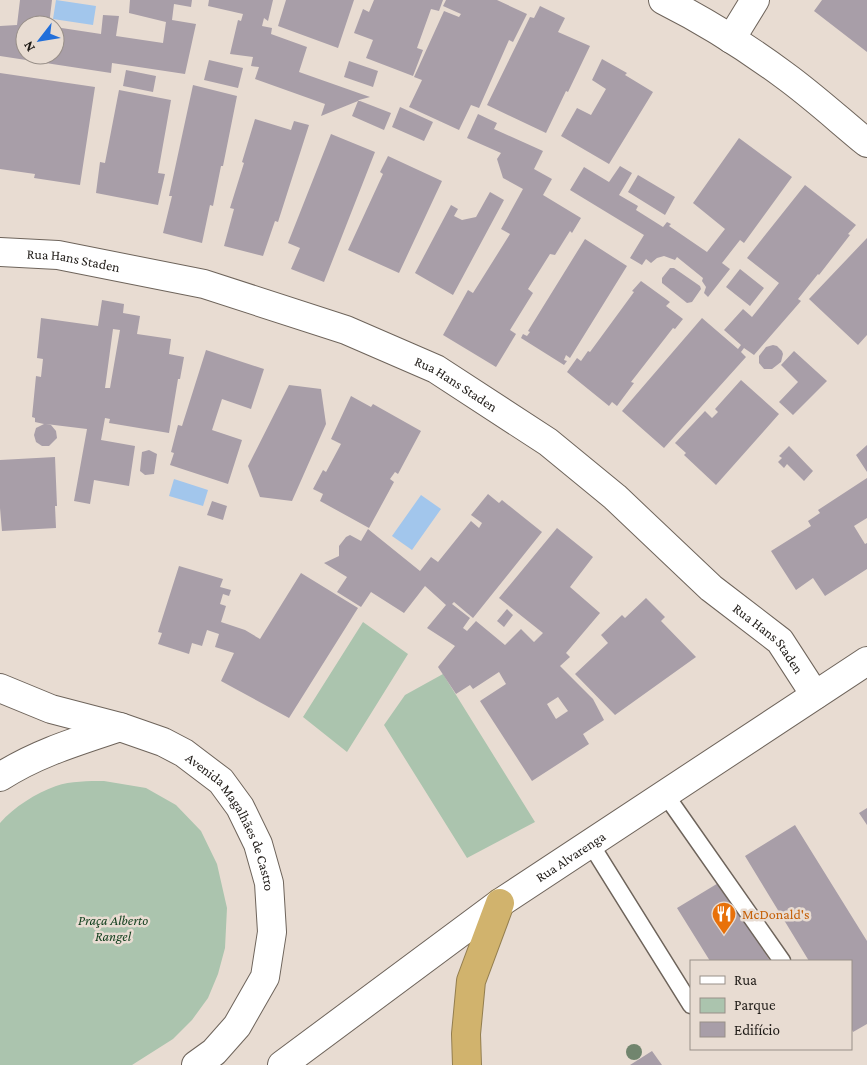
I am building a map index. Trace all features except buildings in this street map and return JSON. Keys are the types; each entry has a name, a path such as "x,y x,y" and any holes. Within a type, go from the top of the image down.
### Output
{"highway":[{"path":"468,1065 466,1034 471,981 500,903"}],"main road":[{"path":"663,0 730,39 784,75 867,143"},
{"path":"730,39 755,0"},
{"name":"Rua Hans Staden","path":"0,252 58,255 204,284 346,330 436,369 548,442 614,497 710,588 780,641 815,695"},
{"name":"Rua Alvarenga","path":"282,1065 500,903 867,662"},
{"name":"Avenida Magalhães de Castro","path":"0,688 51,710 120,727 163,742 184,753 221,781 243,814 258,844 269,883 272,932 265,977 237,1026 214,1052 196,1065"},
{"path":"0,777 19,765 59,747 120,727"}],"lane":[{"path":"665,794 781,960"},
{"path":"590,843 690,1003"}],"green space":[{"path":"363,622 408,654 347,752 303,717"},
{"path":"443,674 535,822 467,858 384,725 405,695"},
{"name":"Praça Alberto Rangel","path":"104,781 146,788 176,805 201,831 217,864 227,908 225,948 218,974 208,998 192,1020 173,1039 132,1065 0,1065 0,823 19,806 48,789 74,782"}],"water":[{"path":"56,0 96,6 93,25 65,21 65,15 54,15"},
{"path":"174,479 208,490 203,506 169,496"},
{"path":"421,495 441,509 412,550 392,536"}],"place":[{"name":"McDonald's","path":"724,935"}]}
